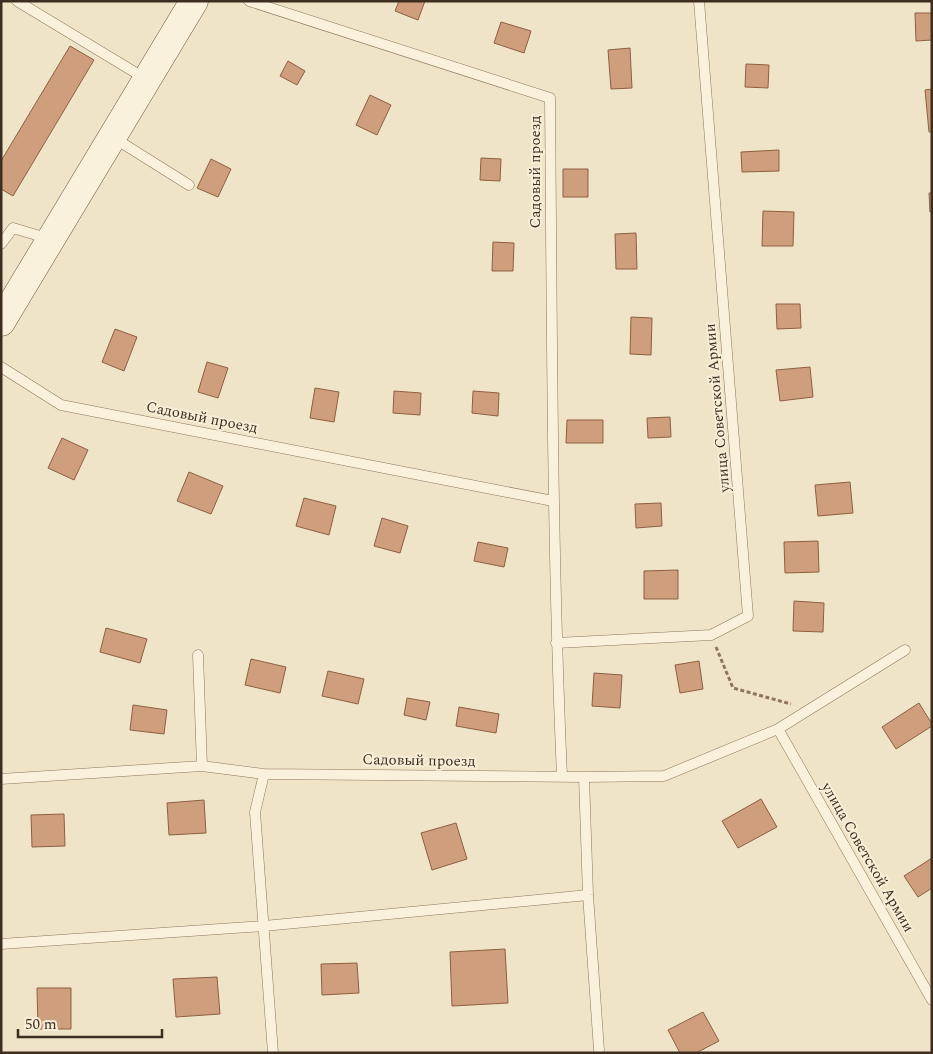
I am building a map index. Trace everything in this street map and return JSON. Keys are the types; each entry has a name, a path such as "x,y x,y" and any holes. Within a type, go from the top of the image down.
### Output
{"street":[{"path":"1,322 194,1"}],"lane":[{"path":"17,1 147,80"},
{"name":"Садовый проезд","path":"1,779 202,766 264,774 562,776 556,643 553,501 550,98 249,1"},
{"name":"улица Советской Армии","path":"556,643 711,635 748,616 699,1"},
{"path":"113,137 189,185"},
{"path":"1,244 13,228 51,239"},
{"name":"Садовый проезд","path":"1,367 60,405 553,501"},
{"path":"562,776 584,778 664,776 778,729 905,650"},
{"path":"198,655 202,766"},
{"name":"улица Советской Армии","path":"778,729 932,1000"},
{"path":"264,774 255,812 273,1053"},
{"path":"584,778 588,895 599,1050"},
{"path":"1,944 264,926 588,895"}],"path":[{"path":"711,635 733,688 810,709"}],"building":[{"path":"399,1 425,1 418,20 395,11"},
{"path":"915,13 932,13 932,40 916,41"},
{"path":"501,22 531,31 524,53 494,43"},
{"path":"70,46 94,60 13,196 1,189 1,161"},
{"path":"630,48 632,88 611,89 608,50"},
{"path":"288,61 305,71 297,85 280,76"},
{"path":"746,64 769,65 768,88 745,87"},
{"path":"932,89 932,132 929,132 925,90"},
{"path":"370,95 391,105 377,135 356,125"},
{"path":"779,150 779,171 742,172 741,152"},
{"path":"481,158 501,159 500,181 480,180"},
{"path":"211,159 231,169 218,197 197,188"},
{"path":"563,169 588,169 588,197 563,197"},
{"path":"929,193 932,193 932,212 930,212"},
{"path":"763,211 794,212 793,246 762,246"},
{"path":"636,233 637,269 616,269 615,234"},
{"path":"493,242 514,243 513,271 492,271"},
{"path":"776,304 800,304 801,328 777,329"},
{"path":"631,317 652,318 651,355 630,354"},
{"path":"115,329 137,337 124,371 102,362"},
{"path":"207,362 228,368 218,398 198,392"},
{"path":"810,367 813,397 780,401 776,370"},
{"path":"315,388 339,392 334,422 310,418"},
{"path":"394,391 421,393 420,415 393,413"},
{"path":"473,391 499,393 498,416 472,413"},
{"path":"670,417 671,437 648,438 647,418"},
{"path":"567,420 603,420 603,443 566,443"},
{"path":"62,438 88,450 74,480 48,468"},
{"path":"189,472 223,486 211,514 177,501"},
{"path":"850,482 853,513 818,516 815,485"},
{"path":"304,498 336,506 329,535 296,526"},
{"path":"661,503 662,526 636,528 635,504"},
{"path":"382,518 408,526 400,553 374,546"},
{"path":"818,541 819,572 785,573 784,542"},
{"path":"478,542 508,548 504,567 474,561"},
{"path":"678,570 678,599 644,599 644,571"},
{"path":"794,601 824,603 823,632 793,631"},
{"path":"106,628 147,639 140,663 100,652"},
{"path":"251,659 286,667 280,693 245,685"},
{"path":"699,661 703,689 680,693 675,665"},
{"path":"328,671 364,679 358,704 322,696"},
{"path":"594,673 622,675 620,708 592,706"},
{"path":"407,698 430,702 426,720 404,715"},
{"path":"919,703 932,726 896,749 882,727"},
{"path":"133,705 167,710 164,734 130,730"},
{"path":"459,707 499,714 496,733 456,726"},
{"path":"761,799 777,827 738,848 722,821"},
{"path":"204,800 206,833 169,835 167,803"},
{"path":"64,814 65,846 32,847 31,815"},
{"path":"456,823 467,859 432,870 421,833"},
{"path":"932,858 932,888 918,897 904,876"},
{"path":"505,949 508,1003 452,1006 450,952"},
{"path":"357,963 359,993 322,995 321,964"},
{"path":"217,977 220,1014 176,1017 173,979"},
{"path":"37,988 71,988 71,1029 38,1029"},
{"path":"703,1012 719,1041 696,1053 680,1053 668,1030"}]}
